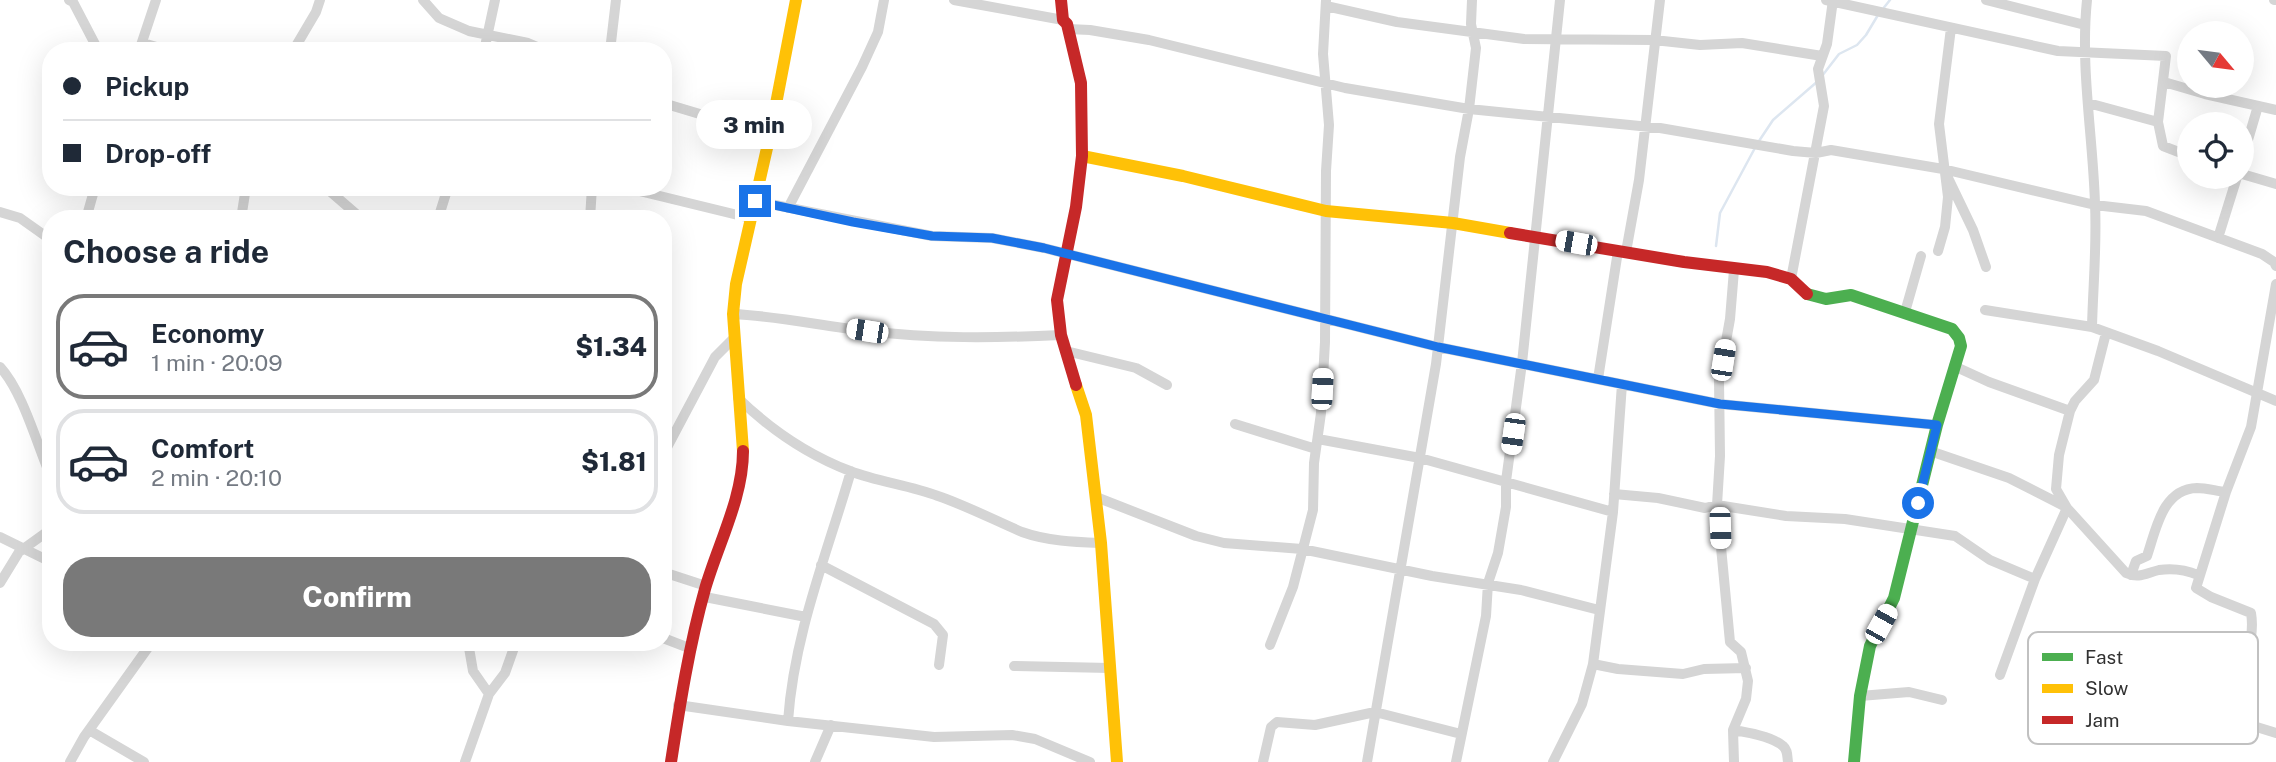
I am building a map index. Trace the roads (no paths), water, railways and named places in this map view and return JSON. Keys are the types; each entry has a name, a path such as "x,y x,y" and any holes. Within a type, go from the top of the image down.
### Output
{"street":[{"path":"69,0 73,2 94,42"},
{"path":"143,42 156,0"},
{"path":"298,42 320,0"},
{"path":"423,0 439,18 469,32 524,42"},
{"path":"486,42 495,0"},
{"path":"611,42 616,0"},
{"path":"671,762 689,648 743,464 743,429 738,397 733,314 736,284 771,135 796,0"},
{"path":"789,208 878,32 884,0"},
{"path":"954,0 1149,40 1327,84 1469,109 1646,127 1816,153 1831,150 1943,169 2095,205 2157,214 2262,254 2276,266"},
{"path":"1061,0 1081,83 1082,156 1076,207 1057,300 1061,335 1086,415 1101,543 1117,762"},
{"path":"1367,762 1438,347 1460,157 1476,48 1472,0"},
{"path":"1456,762 1486,616 1488,583 1498,553 1506,507 1506,481 1522,362 1560,0"},
{"path":"1598,379 1646,127 1660,0"},
{"path":"1826,0 2058,51 2166,56 2158,121 2163,146 2177,151"},
{"path":"1791,279 1825,106 1818,69 1831,23 1833,0"},
{"path":"1986,0 2085,25"},
{"path":"2087,0 2085,53 2095,205 2092,327"},
{"path":"1270,645 1293,587 1313,510 1325,319 1329,125 1323,54 1326,3 1397,23 1473,34 1556,41 1654,40 1700,45 1742,43 1822,56"},
{"path":"1938,251 1945,227 1948,197 1939,124 1951,28"},
{"path":"2164,82 2276,110"},
{"path":"2088,103 2158,121"},
{"path":"672,106 771,135"},
{"path":"2254,120 2258,106"},
{"path":"1082,156 1183,176 1326,211 1453,223 1734,270 1766,272 1791,279 1805,294 1826,299 1851,295 1952,329 1961,346 1930,451 1894,598 1870,646 1860,696 1854,762"},
{"path":"1943,169 1964,209 1986,267"},
{"path":"2254,178 2276,184"},
{"path":"2218,238 2233,189"},
{"path":"335,196 352,210"},
{"path":"660,196 750,218"},
{"path":"755,201 932,236 992,238 1044,248 1438,347 1720,404 1937,425"},
{"path":"0,212 20,218 42,234"},
{"path":"1905,312 1921,257"},
{"path":"1734,270 1730,319 1719,380 1720,456 1717,506 1730,642 1741,652 1748,681 1746,699 1737,715 1733,730 1734,762"},
{"path":"2252,632 2251,613 2196,588 2226,492 2251,427 2276,284"},
{"path":"1985,310 2092,327 2158,351 2276,401"},
{"path":"733,314 775,316 867,331 915,335 995,338 1061,335"},
{"path":"2106,333 2094,380 2078,396 2070,411 2059,456 2056,489 2067,508 2122,570 2131,575 2143,576 2168,569 2199,575"},
{"path":"672,438 715,357 735,337"},
{"path":"1066,351 1136,368 1167,385"},
{"path":"1954,366 2070,411"},
{"path":"0,367 9,376 42,454"},
{"path":"1553,762 1582,704 1593,664 1608,561 1622,384"},
{"path":"738,397 754,414 815,455 851,471 936,495 1024,532 1066,542 1101,543"},
{"path":"1235,424 1317,444 1420,458 1613,512"},
{"path":"1930,451 2009,478 2067,508"},
{"path":"788,720 790,691 806,617 851,471"},
{"path":"2131,575 2136,561 2147,556 2156,522 2176,496 2196,488 2226,492"},
{"path":"1614,494 1658,498 1705,508 1717,506 1786,516 1845,519 1961,539 1990,560 2035,579"},
{"path":"1096,498 1214,540 1302,549 1401,570 1488,583 1599,610"},
{"path":"2000,675 2035,579 2067,508"},
{"path":"0,583 19,552 42,535"},
{"path":"0,537 42,558"},
{"path":"821,565 934,624 943,635 939,665"},
{"path":"672,576 705,591 806,617"},
{"path":"672,641 689,648"},
{"path":"70,762 89,730 146,651"},
{"path":"470,651 473,671 489,694"},
{"path":"466,762 489,694 505,673 513,651"},
{"path":"1593,664 1683,674 1704,669 1746,668"},
{"path":"1014,666 1110,668"},
{"path":"1860,696 1909,692 1942,699"},
{"path":"678,705 934,737 1013,735 1035,739 1068,758 1090,762"},
{"path":"1264,762 1271,727 1277,722 1315,725 1375,712 1461,734"},
{"path":"816,762 831,725"},
{"path":"2258,727 2276,733"},
{"path":"89,730 144,762"},
{"path":"1733,730 1782,744 1787,751 1788,762"}],"waterway":[{"path":"1882,10 1890,0"},
{"path":"1822,76 1839,54 1857,45 1878,15"},
{"path":"1759,141 1773,120 1818,81"},
{"path":"1716,246 1720,213 1756,146"}]}
